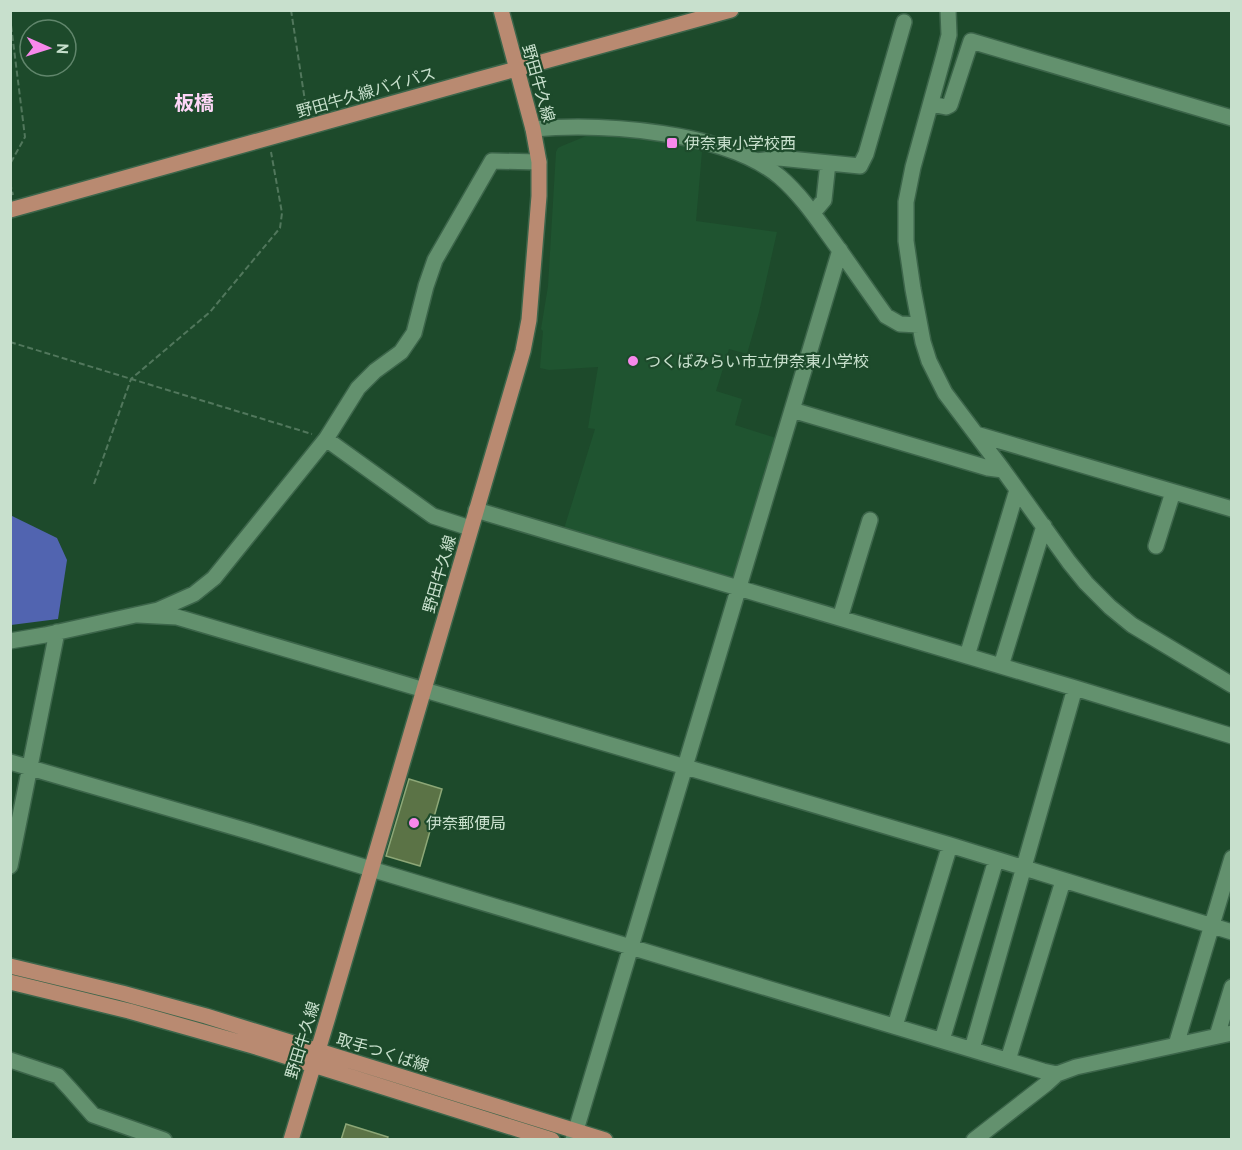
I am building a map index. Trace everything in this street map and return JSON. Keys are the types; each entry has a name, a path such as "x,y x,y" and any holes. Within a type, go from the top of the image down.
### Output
{"main road":[{"name":"野田牛久線","path":"291,1140 523,351 529,320 539,196 539,162 533,129 501,10"},
{"name":"野田牛久線バイパス","path":"10,210 731,10"},
{"name":"取手つくば線","path":"10,966 206,1016 315,1058 552,1140"},
{"name":"取手つくば線","path":"10,982 315,1058 574,1135 605,1140"}],"street":[{"path":"948,10 948,35 906,202 906,242 913,289 929,361 945,393 1086,583 1132,625 1232,685"},
{"path":"756,161 779,158 860,166 866,154 904,22"},
{"path":"931,104 950,105 970,41 1232,118"},
{"path":"533,129 573,126 647,132 710,143 756,161 780,177 813,213 886,316 900,324 920,325"},
{"path":"10,641 158,610 194,594 214,578 327,439 358,388 375,371 401,352 414,333 435,260 492,161 539,162"},
{"path":"813,213 824,200 828,163"},
{"path":"574,1135 840,250"},
{"path":"792,410 987,468 1003,470"},
{"path":"976,434 1232,509"},
{"path":"327,439 433,516 470,528"},
{"path":"967,656 1017,490"},
{"path":"1156,546 1173,492"},
{"path":"476,510 1232,736"},
{"path":"840,618 870,520"},
{"path":"1002,666 1044,526"},
{"path":"138,615 177,617 950,845 1232,932"},
{"path":"10,866 57,632"},
{"path":"972,1049 1075,688"},
{"path":"10,762 252,832 1057,1074"},
{"path":"895,1026 950,845"},
{"path":"1176,1045 1232,858"},
{"path":"942,1040 996,860"},
{"path":"1008,1060 1063,881"},
{"path":"974,1140 1057,1074 1224,1034 1232,987"},
{"path":"10,1060 58,1076 93,1115 164,1140"},
{"path":"997,1140 1000,1120"}],"path":[{"path":"291,10 308,127"},
{"path":"10,17 25,138 10,164"},
{"path":"94,484 131,379 210,312 280,228 282,213 268,138"},
{"path":"10,342 327,439"}],"shaded area":[{"name":"つくばみらい市立伊奈東小学校","path":"591,134 652,140 695,148 702,152 696,221 777,232 747,354 729,349 716,391 742,399 735,425 776,438 732,583 563,532 595,429 588,428 598,367 549,370 540,368 543,331 541,329 548,286 556,152 558,148"},
{"path":"10,515 57,538 67,560 58,619 11,625"}],"building":[{"path":"409,779 442,789 420,866 386,856"},
{"path":"346,1124 388,1137 387,1140 341,1140"}],"place":[{"name":"伊奈東小学校西","path":"672,143"},
{"name":"つくばみらい市立伊奈東小学校","path":"633,361"},
{"name":"伊奈郵便局","path":"414,823"}],"district":[{"name":"板橋","path":"194,103"}]}
